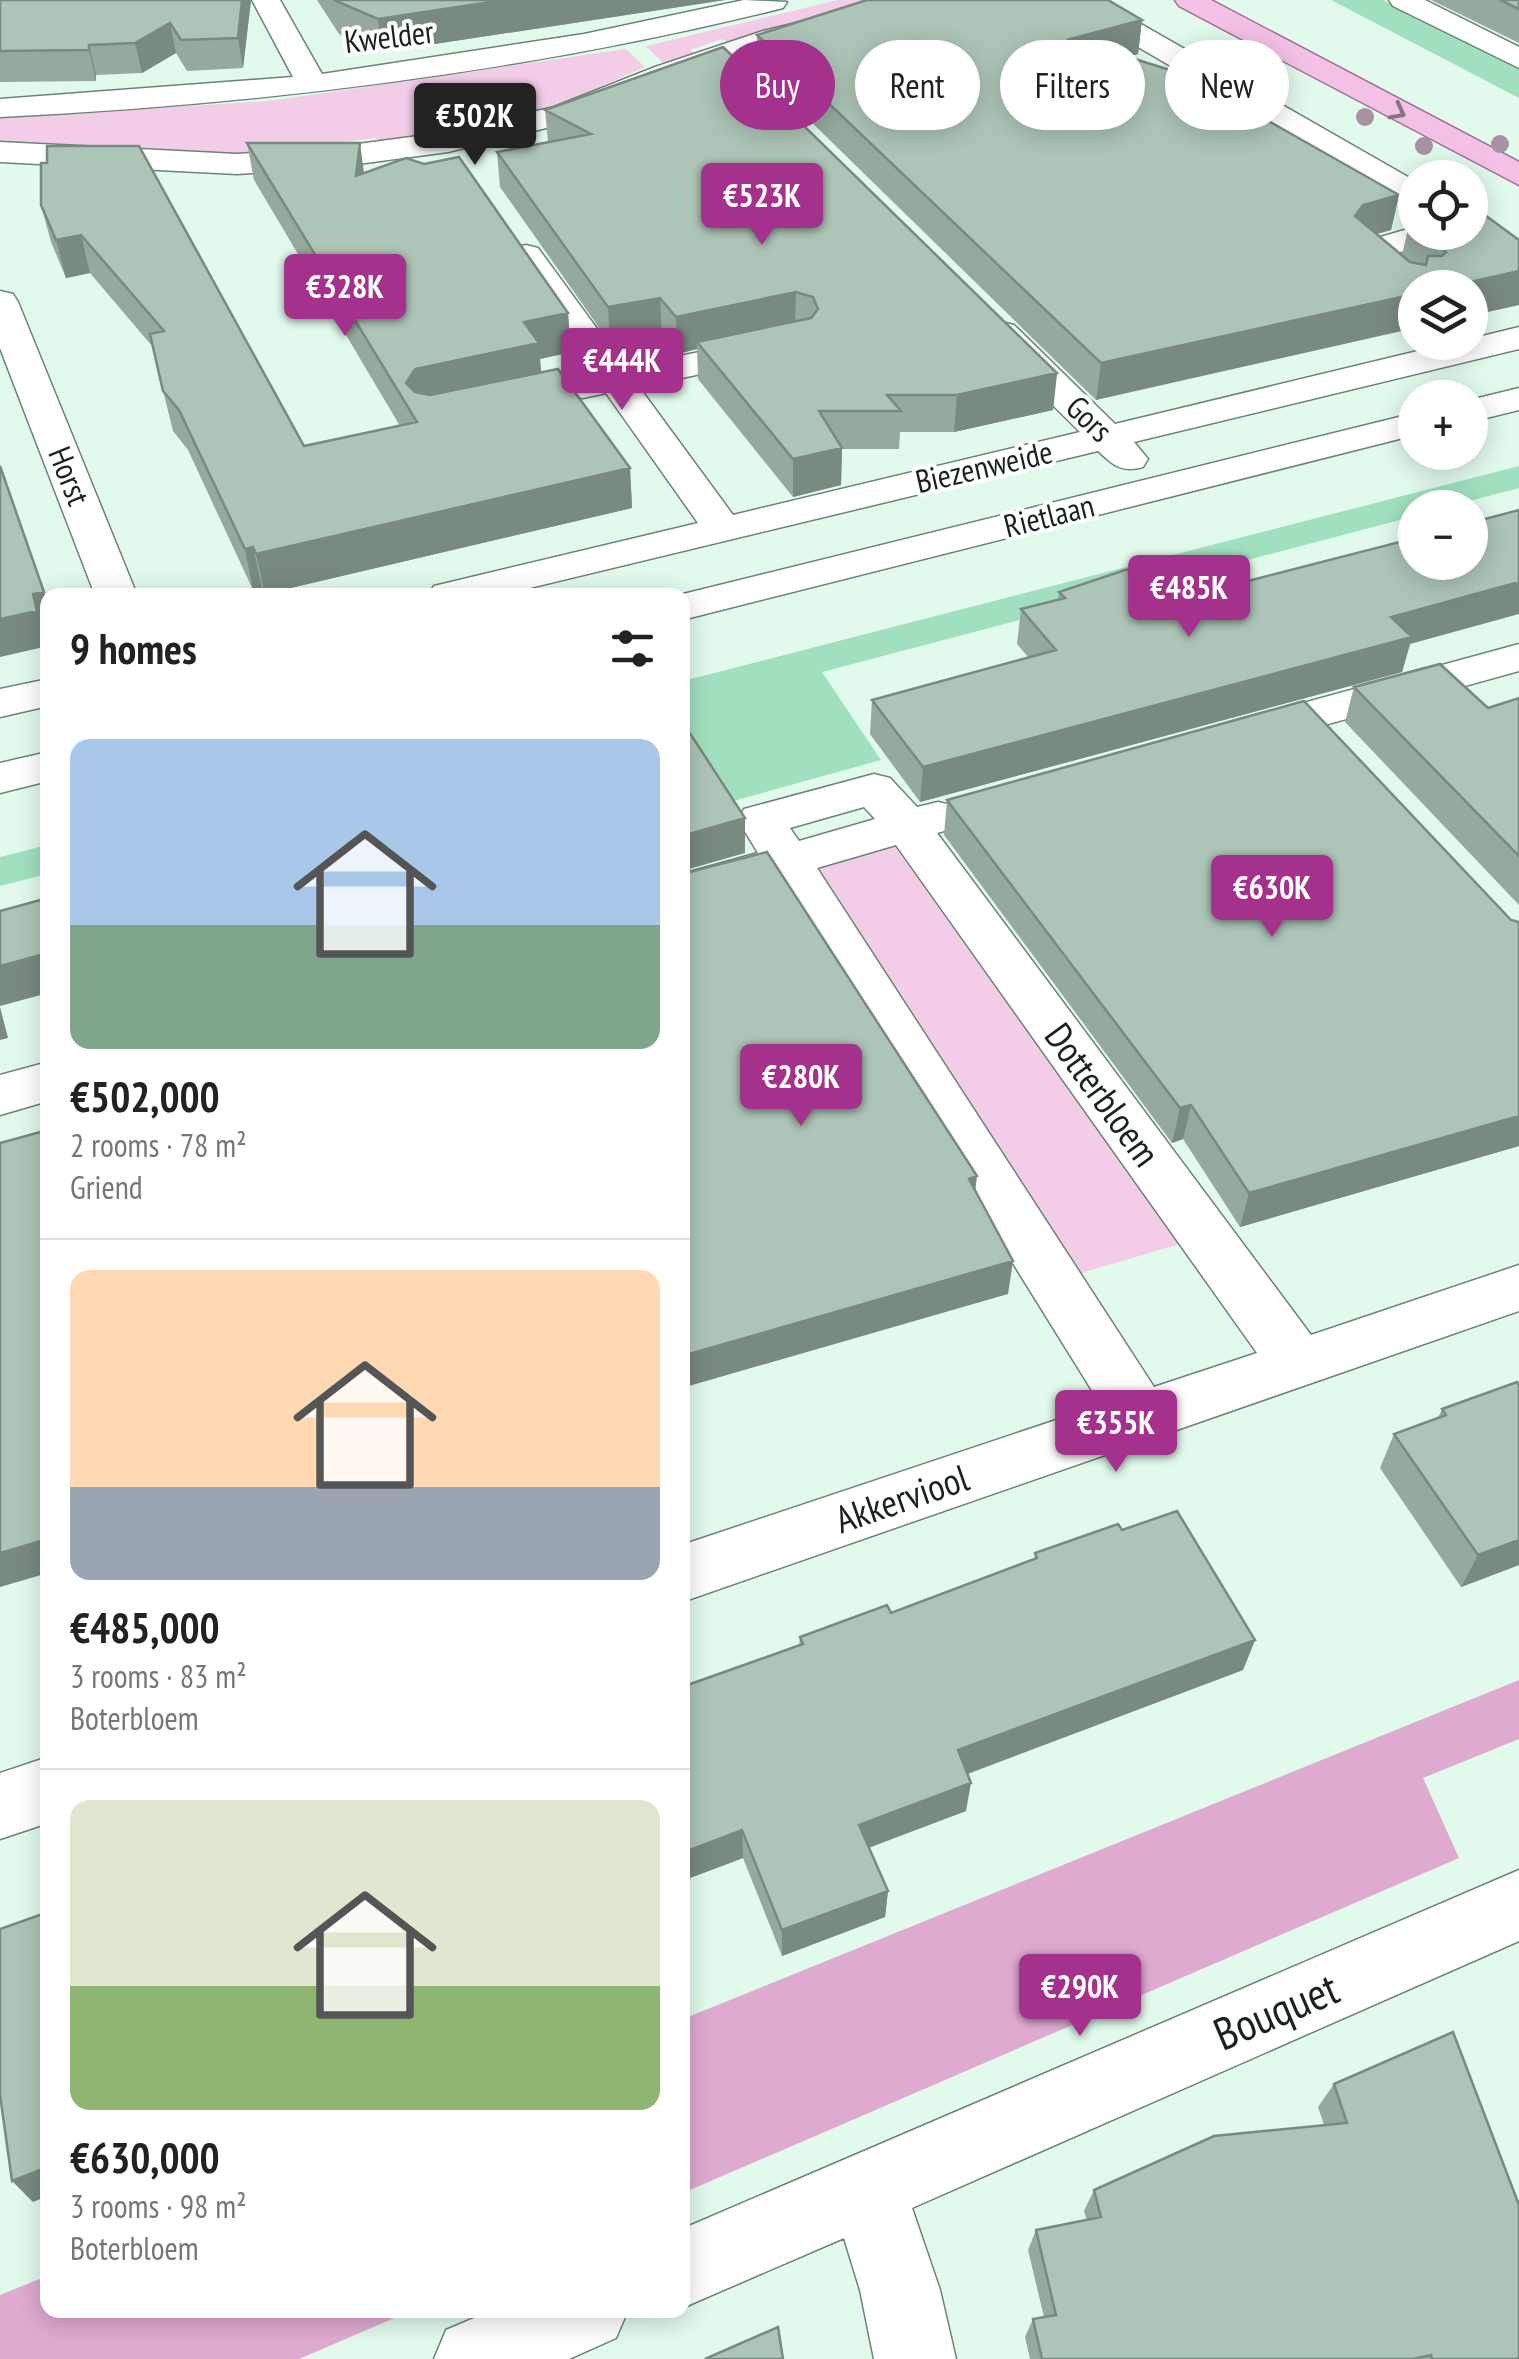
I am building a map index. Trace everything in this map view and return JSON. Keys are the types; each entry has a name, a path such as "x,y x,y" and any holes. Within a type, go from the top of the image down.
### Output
{"main road":[{"path":"1189,0 1519,175"}],"street":[{"path":"266,0 311,82"},
{"path":"658,0 685,24"},
{"name":"Kwelder","path":"0,108 197,96 495,58 685,24 781,0"},
{"path":"0,152 237,164 457,155 719,54 825,22 926,0"},
{"path":"1078,0 1398,185"},
{"path":"1403,0 1519,59"},
{"path":"511,234 722,528"},
{"path":"1398,242 1368,251 1398,274"},
{"name":"Horst","path":"0,302 10,359 113,588"},
{"name":"Gors","path":"972,305 1160,489"},
{"name":"Biezenweide","path":"478,588 1519,338"},
{"path":"541,396 796,344"},
{"path":"1488,406 1518,398"},
{"name":"Rietlaan","path":"690,605 1398,428"},
{"path":"1202,744 1519,657"},
{"path":"0,703 40,694"},
{"path":"1308,716 1347,758"},
{"path":"0,778 40,768"},
{"path":"690,889 975,806"},
{"name":"Dotterbloem","path":"907,826 1298,1364"},
{"path":"779,862 1066,1294 1141,1418"},
{"path":"0,1095 40,1083"},
{"name":"Akkerviool","path":"690,1571 1519,1288"},
{"path":"0,1806 40,1793"},
{"name":"Bouquet","path":"690,2266 1519,1906"},
{"path":"867,2189 900,2290 914,2359"},
{"path":"475,2359 570,2318"}],"shaded area":[{"path":"838,0 898,0 812,17 735,40 722,39 690,50 698,55 665,65 646,46"},
{"path":"1331,0 1383,0 1519,69 1519,98"},
{"path":"626,49 645,67 545,111 455,134 449,129 423,134 426,139 381,143 376,138 201,158 0,141 0,118 269,101"},
{"path":"1519,466 1519,488 1488,496 1488,490 1426,490"},
{"path":"1398,497 1398,520 822,672 881,760 719,805 690,757 690,679"},
{"path":"894,842 1180,1244 1081,1273 809,865"},
{"path":"40,847 40,876 0,886 0,857"},
{"path":"1519,1680 1519,1739 1423,1778 1459,1858 690,2190 690,2016"},
{"path":"40,2279 40,2318 394,2318 299,2359 0,2359 0,2295"}],"building":[{"path":"0,0 242,0 238,38 181,40 170,23 135,43 89,45 89,50 0,51"},
{"path":"334,0 504,0 378,19"},
{"path":"867,0 1108,0 1142,20 1070,39 1073,40 1000,40 1000,130 1145,130 1145,62 1165,68 1165,130 1284,130 1398,194 1363,205 1355,216 1410,262 1426,265 1428,256 1442,256 1444,250 1488,250 1488,217 1519,240 1519,271 1488,278 1488,270 1398,270 1398,298 1101,363 857,130 980,130 980,40 855,40 855,128 835,109 835,40 762,40 757,35"},
{"path":"1500,0 1519,0 1519,9"},
{"path":"720,48 720,130 808,130 1057,373 957,395 887,395 901,411 819,411 842,448 793,459 697,342 811,318 818,309 813,297 796,292 676,317 660,298 608,307 497,152 591,134 545,110"},
{"path":"247,143 360,143 356,176 406,158 424,164 459,157 568,313 524,322 539,343 415,369 406,383 415,392 430,395 558,369 630,468 256,554 253,547 245,549 179,410 163,391 150,334 164,331 81,235 56,240 41,205 41,163 47,163 47,146 139,146 304,446 417,422"},
{"path":"0,466 43,588 33,594 37,611 0,619"},
{"path":"1519,510 1519,582 1391,617 1412,637 923,767 872,700 1056,650 1021,609 1065,598 1059,592 1125,570 1172,562 1201,593 1398,542 1398,580 1488,580 1488,518"},
{"path":"1440,664 1488,708 1519,698 1519,856 1354,687"},
{"path":"1304,701 1511,920 1519,922 1519,1116 1249,1193 1191,1105 1180,1108 947,800"},
{"path":"690,733 745,818 690,834"},
{"path":"767,852 977,1176 969,1179 1013,1261 690,1354 690,872"},
{"path":"40,900 40,955 0,966 0,911"},
{"path":"40,1132 40,1541 0,1553 0,1143"},
{"path":"1517,1382 1519,1540 1478,1555 1394,1434 1446,1415 1442,1409"},
{"path":"1177,1511 1255,1640 958,1750 971,1783 859,1825 888,1891 782,1930 742,1830 690,1850 690,1684 803,1644 800,1637 887,1605 891,1613 1037,1558 1035,1553 1118,1524 1122,1530"},
{"path":"40,1915 40,2170 12,2181 0,2095 0,1929"},
{"path":"1453,2032 1519,2205 1519,2359 1432,2359 1431,2355 1413,2359 1042,2359 1033,2319 1056,2315 1036,2230 1101,2217 1094,2190 1214,2136 1347,2123 1334,2084"},
{"path":"778,2327 783,2359 705,2359"}]}
